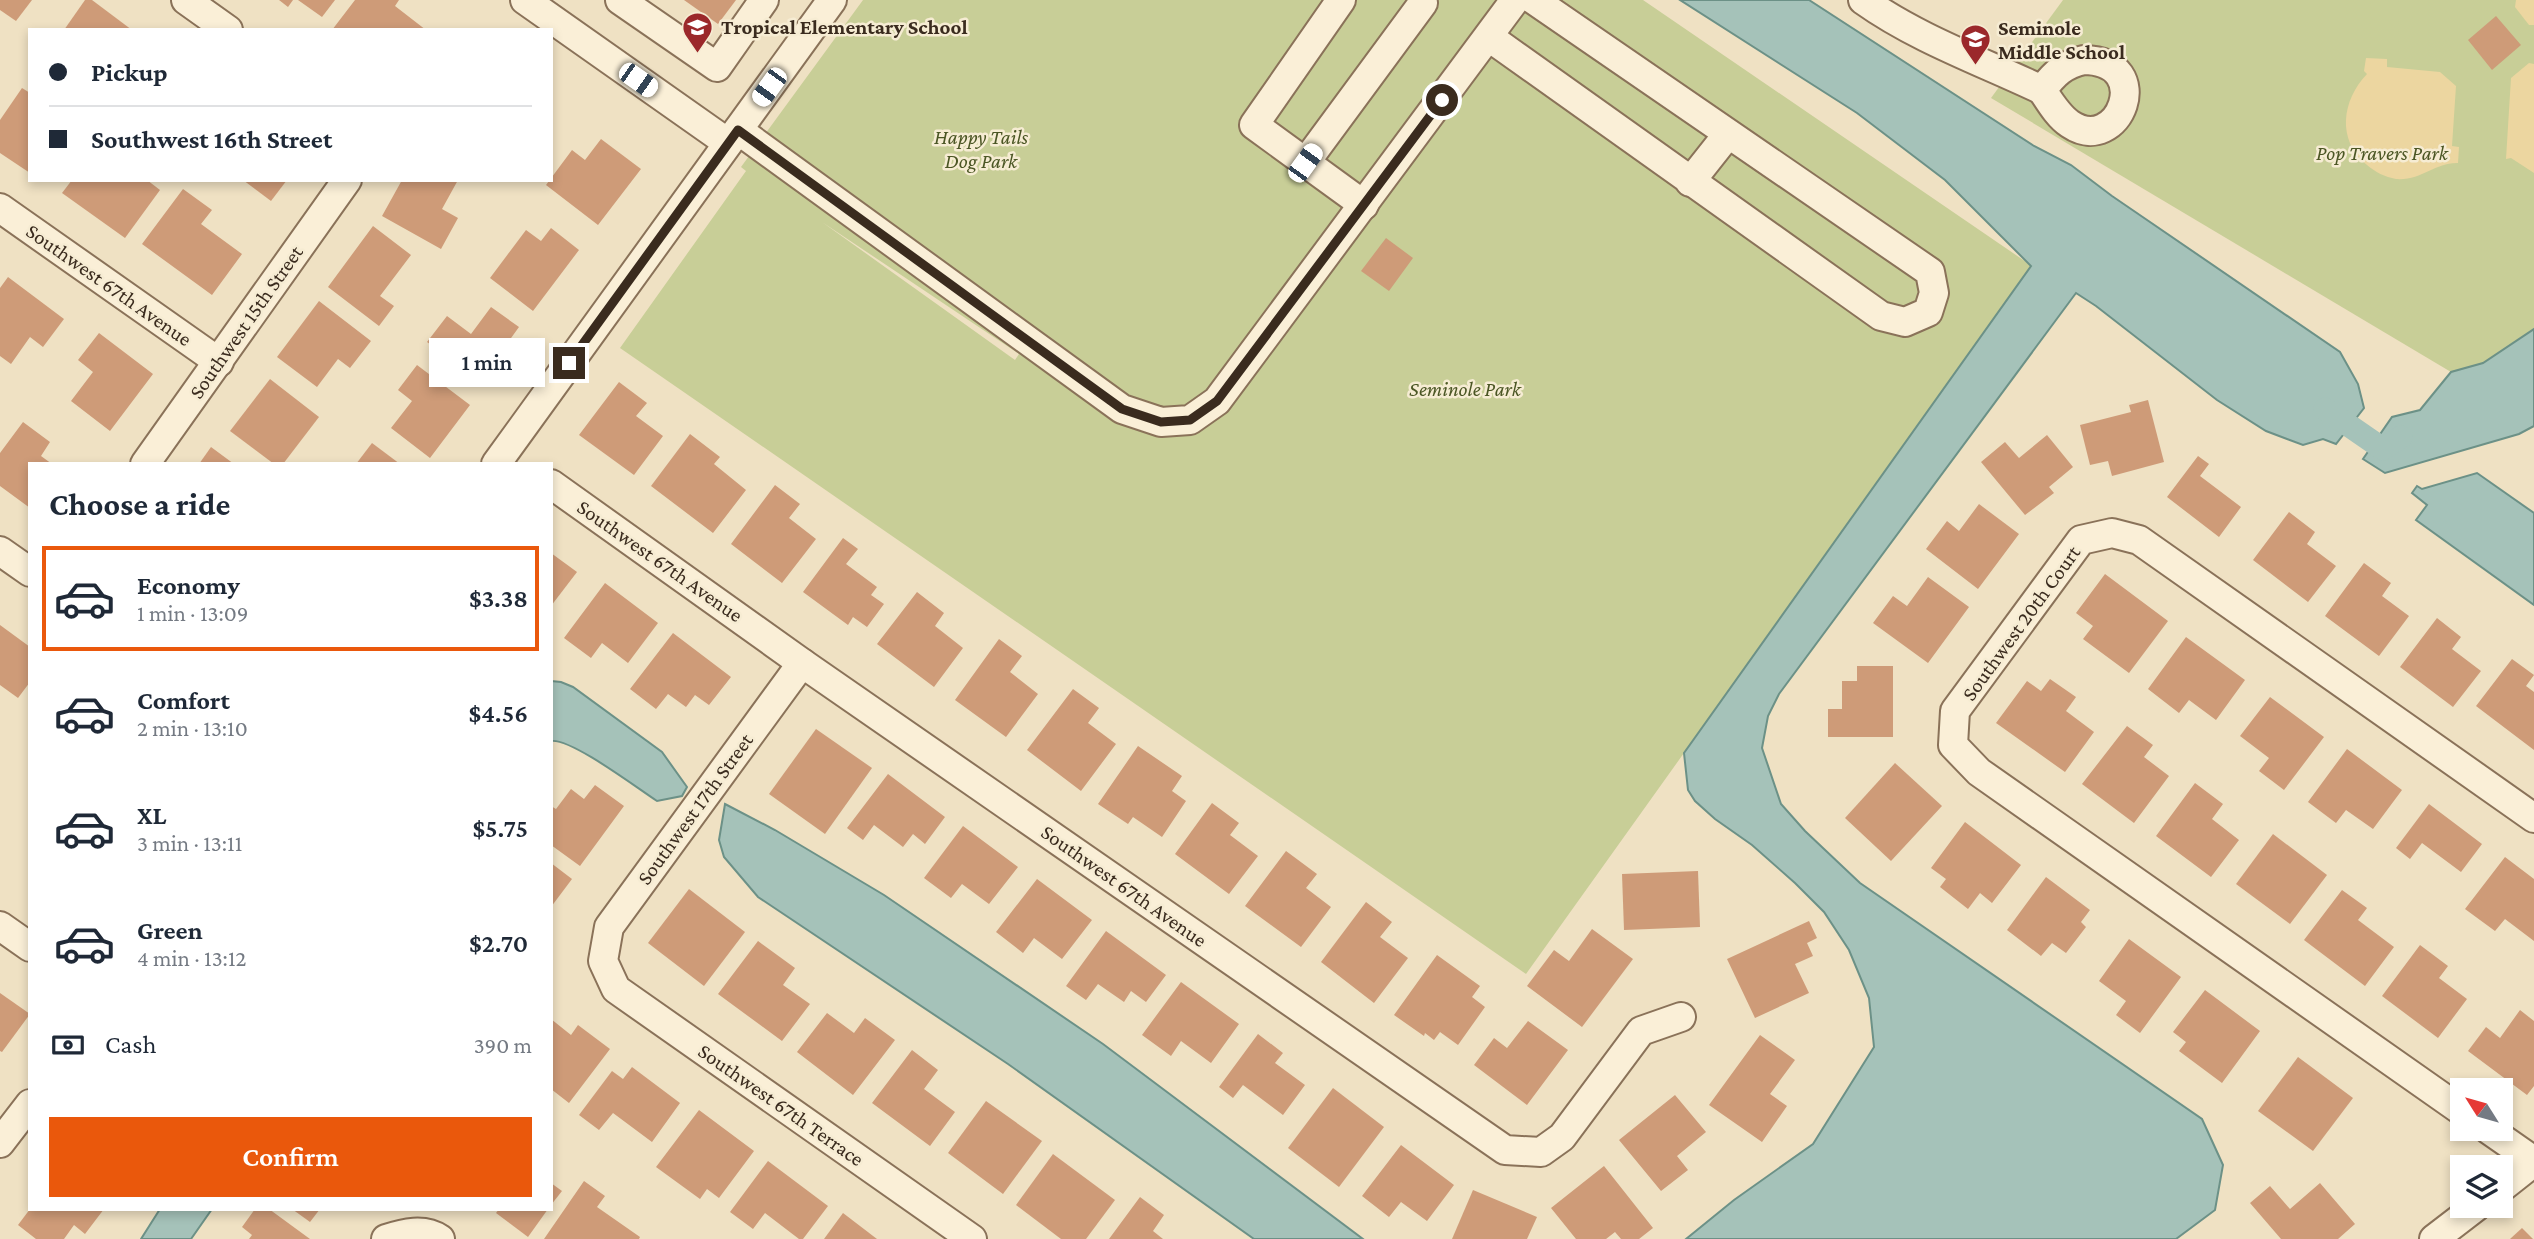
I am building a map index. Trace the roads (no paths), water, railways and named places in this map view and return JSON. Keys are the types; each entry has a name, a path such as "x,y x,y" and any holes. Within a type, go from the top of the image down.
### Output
{"street":[{"path":"186,0 225,28"},
{"path":"525,0 733,137 1122,409 1161,422 1190,420 1217,401 1515,0"},
{"path":"620,0 718,67 764,0"},
{"path":"508,460 832,0"},
{"path":"1341,0 1254,125 1364,205"},
{"path":"1489,37 1881,316 1905,322 1928,312 1934,293 1930,272 1534,0"},
{"path":"1863,0 1884,15 1947,48 2042,90"},
{"path":"1305,163 1422,1"},
{"path":"1690,182 1728,134"},
{"name":"Southwest 15th Street","path":"146,462 346,182"},
{"name":"Southwest 67th Avenue","path":"0,208 219,362"},
{"name":"Southwest 67th Avenue","path":"553,485 802,663 1505,1150 1541,1152 1562,1137 1641,1031 1681,1017"},
{"name":"Southwest 20th Court","path":"2450,1103 1979,772 1953,745 1955,711 2081,540 2112,533 2139,540 2534,818"},
{"path":"0,551 28,571"},
{"name":"Southwest 17th Street","path":"603,961 608,927 802,663"},
{"path":"0,926 28,946"},
{"name":"Southwest 67th Terrace","path":"603,961 616,989 972,1239"},
{"path":"0,1143 28,1107"},
{"path":"2505,1141 2534,1162 2513,1179"},
{"path":"2434,1239 2461,1218"},
{"path":"397,1235 436,1236 440,1239"}],"water":[{"path":"1680,0 1809,0 2034,146 2071,165 2340,352 2358,384 2364,408 2336,444 2323,439 2303,445 2266,431 2217,400 2076,293 1779,694 1768,716 1762,748 1781,804 1805,831 1860,883 2202,1119 2223,1165 2215,1210 2176,1239 1686,1239 1734,1200 1813,1144 1874,1047 1869,998 1849,950 1824,912 1795,883 1752,845 1695,801 1688,790 1684,753 2031,266 1945,180 1857,113"},
{"path":"2534,329 2534,426 2519,434 2385,473 2363,459 2392,417 2420,410 2451,372 2483,363"},
{"path":"2477,473 2534,513 2534,605 2416,520 2427,505 2412,493 2417,486 2422,489"},
{"path":"553,681 573,687 662,752 687,787 682,796 657,801 588,755 553,741"},
{"path":"725,804 775,830 884,895 1103,1044 1363,1239 1254,1239 1008,1064 758,897 724,857 719,840"},
{"path":"159,1211 211,1211 191,1239 141,1239"}],"waterway":[{"path":"2325,409 2383,449 2401,437"}],"place":[{"name":"Tropical Elementary School","path":"698,54"},
{"name":"Seminole Middle School","path":"1975,67"}],"park label":[{"name":"Happy Tails Dog Park","path":"981,149"},
{"name":"Pop Travers Park","path":"2382,153"},
{"name":"Seminole Park","path":"1465,389"}]}
